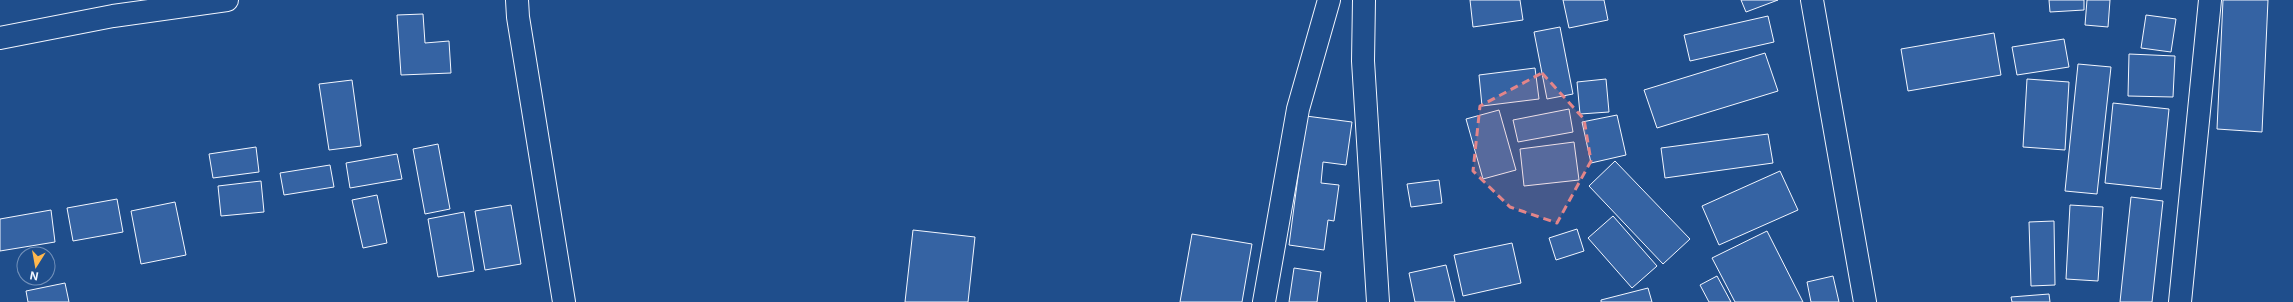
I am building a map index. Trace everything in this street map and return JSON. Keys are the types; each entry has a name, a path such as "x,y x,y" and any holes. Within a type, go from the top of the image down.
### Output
{"street":[{"path":"0,38 113,16 227,0"},
{"path":"517,0 519,25 564,302"},
{"path":"1264,302 1298,108 1329,0"},
{"path":"1364,0 1363,61 1378,302"},
{"path":"1812,0 1865,302"},
{"path":"2180,302 2210,0"}],"highlighted area":[{"path":"1542,73 1584,119 1591,161 1557,223 1510,207 1473,171 1480,106"}],"building":[{"path":"1470,0 1520,0 1523,20 1473,27"},
{"path":"1563,0 1604,0 1608,20 1569,28"},
{"path":"1741,0 1778,0 1746,12"},
{"path":"2049,0 2084,0 2084,10 2050,12"},
{"path":"2087,0 2110,0 2108,27 2085,25"},
{"path":"2223,0 2268,0 2262,132 2217,129"},
{"path":"423,14 425,43 449,41 451,73 401,75 397,15"},
{"path":"2146,15 2176,19 2171,52 2141,48"},
{"path":"1768,16 1774,42 1690,61 1684,35"},
{"path":"1560,27 1573,94 1547,99 1534,32"},
{"path":"1994,33 2001,75 1908,91 1901,49"},
{"path":"2064,39 2069,67 2017,75 2012,47"},
{"path":"1765,53 1778,91 1657,128 1644,90"},
{"path":"2129,54 2175,56 2173,97 2128,96"},
{"path":"2078,64 2111,67 2097,194 2065,191"},
{"path":"1535,68 1539,99 1482,106 1479,75"},
{"path":"1606,79 1609,112 1580,114 1577,82"},
{"path":"2027,79 2069,82 2065,150 2023,147"},
{"path":"352,80 361,146 329,150 319,84"},
{"path":"2113,103 2169,109 2161,189 2105,183"},
{"path":"1569,109 1573,132 1518,142 1513,120"},
{"path":"1499,110 1516,170 1483,179 1466,119"},
{"path":"1617,115 1626,155 1591,163 1582,122"},
{"path":"1306,116 1352,122 1346,165 1323,162 1321,183 1339,185 1334,221 1328,220 1324,250 1289,245"},
{"path":"1768,134 1773,163 1665,178 1661,148"},
{"path":"1574,142 1579,180 1524,186 1520,149"},
{"path":"438,144 450,209 425,214 413,149"},
{"path":"256,147 259,172 213,178 209,154"},
{"path":"397,154 402,179 350,188 346,163"},
{"path":"1615,161 1690,239 1663,264 1589,186"},
{"path":"330,165 334,187 284,195 280,173"},
{"path":"1780,171 1798,210 1719,245 1702,206"},
{"path":"1439,180 1442,203 1411,207 1407,184"},
{"path":"261,181 264,212 221,216 218,186"},
{"path":"377,195 387,243 363,248 352,200"},
{"path":"2131,197 2163,201 2152,302 2120,302"},
{"path":"117,199 123,232 73,241 67,208"},
{"path":"175,202 186,255 141,264 131,211"},
{"path":"511,205 521,264 485,270 475,211"},
{"path":"2070,205 2103,207 2098,281 2066,279"},
{"path":"51,210 55,242 31,246 16,246 16,248 0,251 0,219"},
{"path":"464,212 474,271 438,277 428,219"},
{"path":"1613,216 1657,266 1632,288 1588,238"},
{"path":"2054,221 2055,285 2031,286 2029,222"},
{"path":"1577,229 1584,251 1556,260 1549,238"},
{"path":"913,230 975,237 968,302 905,302"},
{"path":"1767,231 1803,302 1735,302 1712,258"},
{"path":"1192,234 1252,244 1242,302 1180,302"},
{"path":"1512,243 1521,283 1463,296 1454,255"},
{"path":"1446,265 1455,302 1415,302 1409,273"},
{"path":"1294,268 1321,272 1317,302 1289,302"},
{"path":"1717,276 1731,302 1709,302 1700,285"},
{"path":"1833,276 1839,302 1811,302 1807,282"},
{"path":"65,283 69,302 28,302 26,291"},
{"path":"1648,288 1652,302 1601,302 1601,300"},
{"path":"2049,294 2050,302 2012,302 2011,297"}]}
